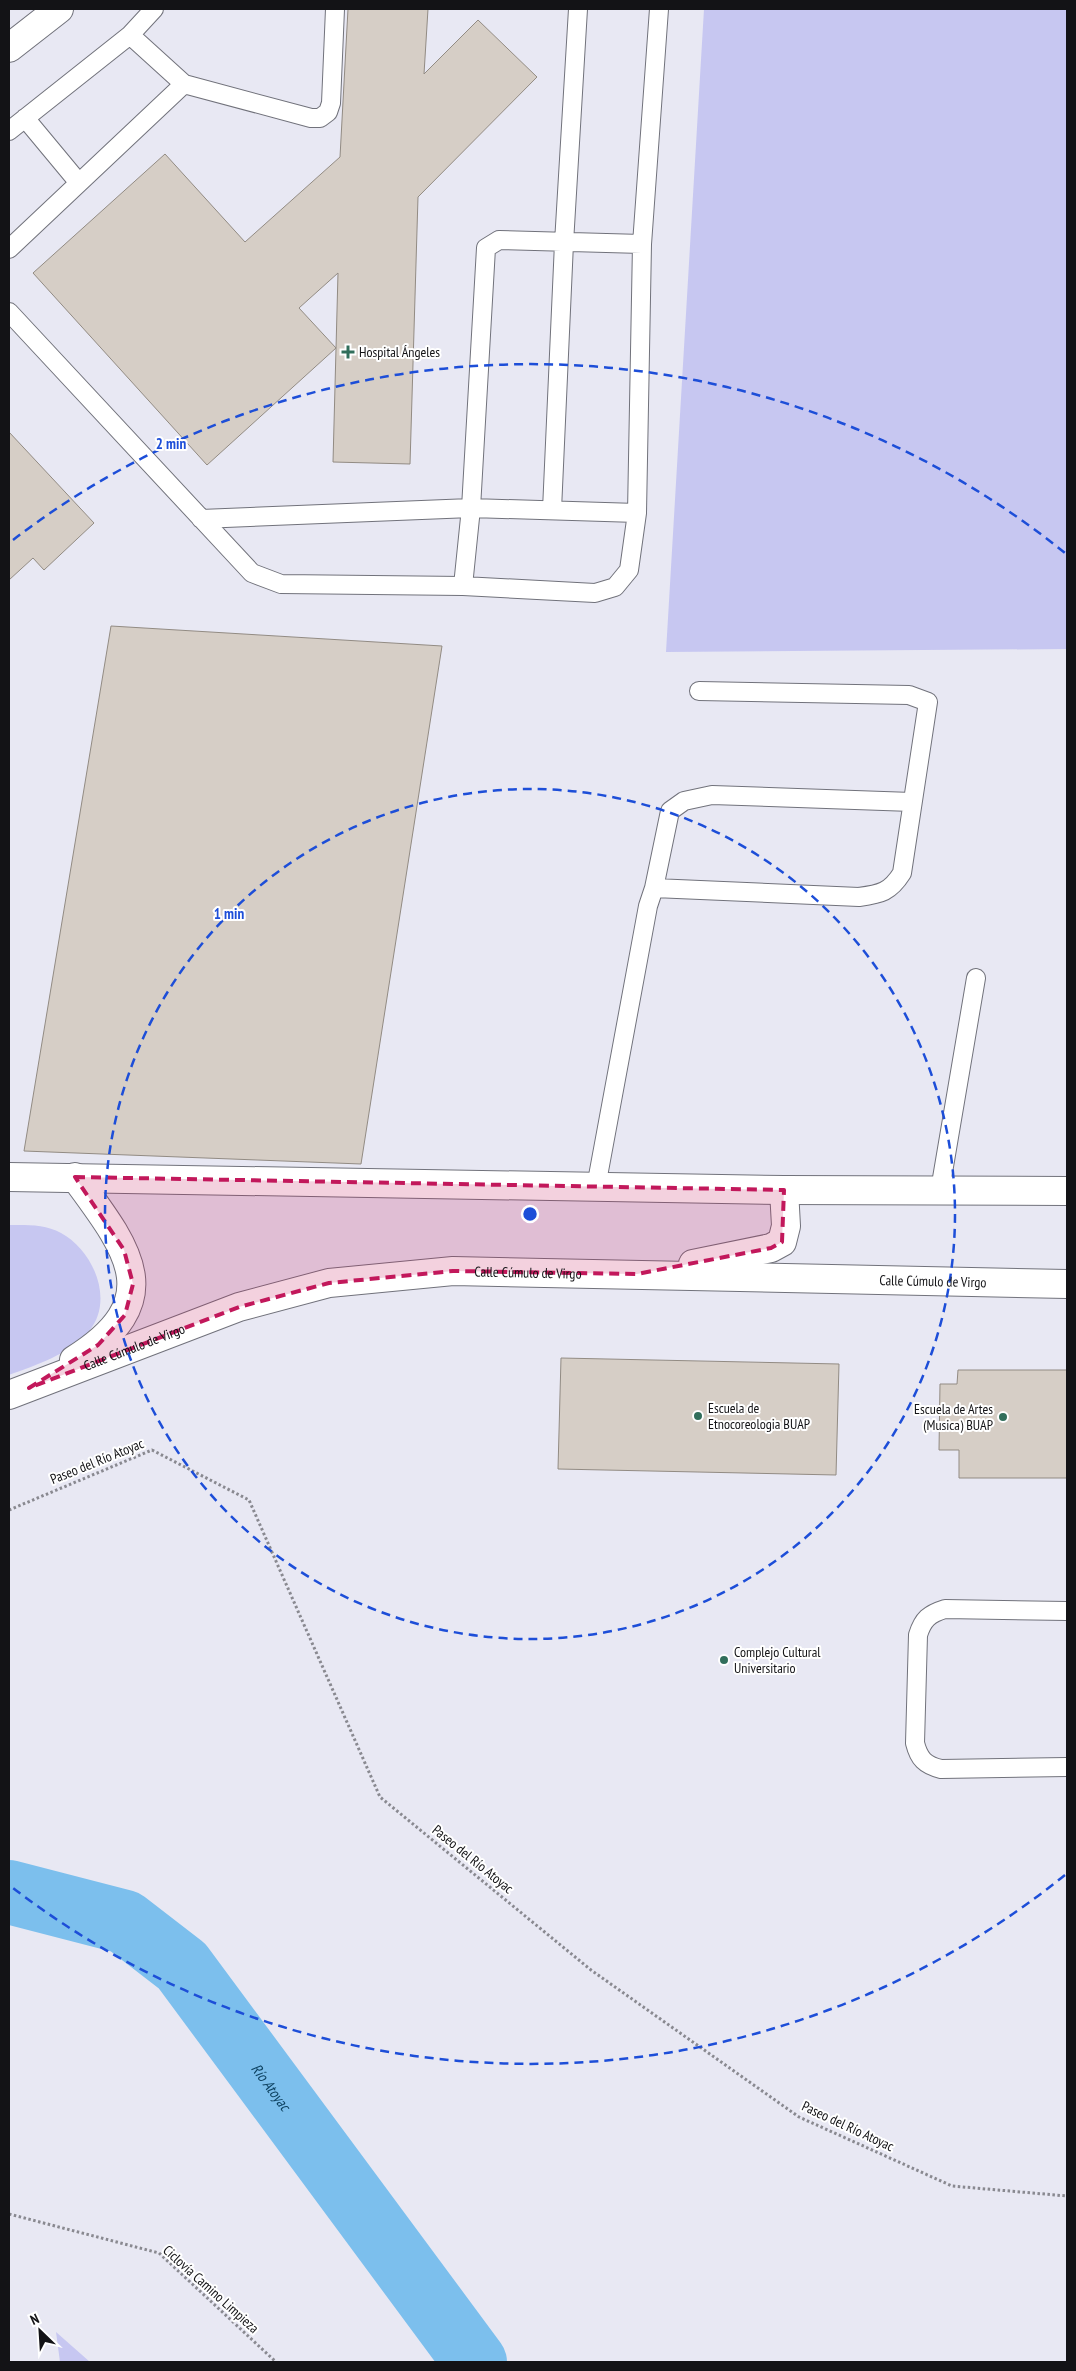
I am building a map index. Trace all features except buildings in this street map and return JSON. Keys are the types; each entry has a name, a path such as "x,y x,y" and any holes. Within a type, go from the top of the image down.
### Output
{"main road":[{"path":"9,48 59,9"},
{"path":"9,1177 784,1190 1067,1191"},
{"path":"19,1391 98,1345 125,1315 133,1284 124,1250 105,1218 75,1177"},
{"path":"637,1274 771,1248 782,1242 786,1226 784,1190"},
{"name":"Calle Cúmulo de Virgo","path":"19,1391 239,1306 329,1283 453,1271 1067,1284"}],"lane":[{"path":"9,131 130,35 154,9"},
{"path":"130,35 184,84 311,118 320,118 328,112 331,103 335,9"},
{"path":"552,510 564,243 578,9"},
{"path":"9,312 252,573 281,584 463,586 595,593 615,587 629,570 637,513 642,244 659,9"},
{"path":"9,249 184,84"},
{"path":"24,118 79,183"},
{"path":"463,586 471,508 486,248 499,240 642,244"},
{"path":"201,519 471,508 637,513"},
{"path":"654,888 859,897 878,895 893,886 902,873 928,702 909,695 699,691"},
{"path":"596,1187 646,916 654,888 670,811 684,800 712,794 912,802"},
{"path":"940,1190 976,978"},
{"path":"1067,1611 945,1609 932,1613 922,1622 918,1635 915,1743 918,1756 928,1766 941,1769 1067,1766"}],"path":[{"name":"Paseo del Río Atoyac","path":"9,1509 152,1450 249,1500 380,1797 591,1970 799,2117 952,2186 1067,2196"},
{"name":"Ciclovía Camino Limpieza","path":"9,2214 159,2253 276,2362"}],"highlighted area":[{"path":"75,1177 784,1190 782,1242 771,1248 637,1274 453,1271 329,1283 239,1307 29,1388 98,1345 125,1315 133,1284 124,1250"}],"shaded area":[{"path":"704,9 1067,9 1067,649 666,652"},
{"path":"9,1225 49,1228 61,1233 72,1241 83,1251 91,1263 100,1291 100,1305 97,1319 89,1331 72,1346 52,1358 9,1375"},
{"path":"56,2332 90,2362 60,2362"}],"waterway":[{"name":"Río Atoyac","path":"9,1892 125,1922 182,1966 475,2362"}],"place":[{"name":"Hospital Ángeles","path":"348,352"},
{"name":"Escuela de Etnocoreologia BUAP","path":"698,1416"},
{"name":"Escuela de Artes (Musica) BUAP","path":"1003,1417"},
{"name":"Complejo Cultural Universitario","path":"724,1660"}]}
